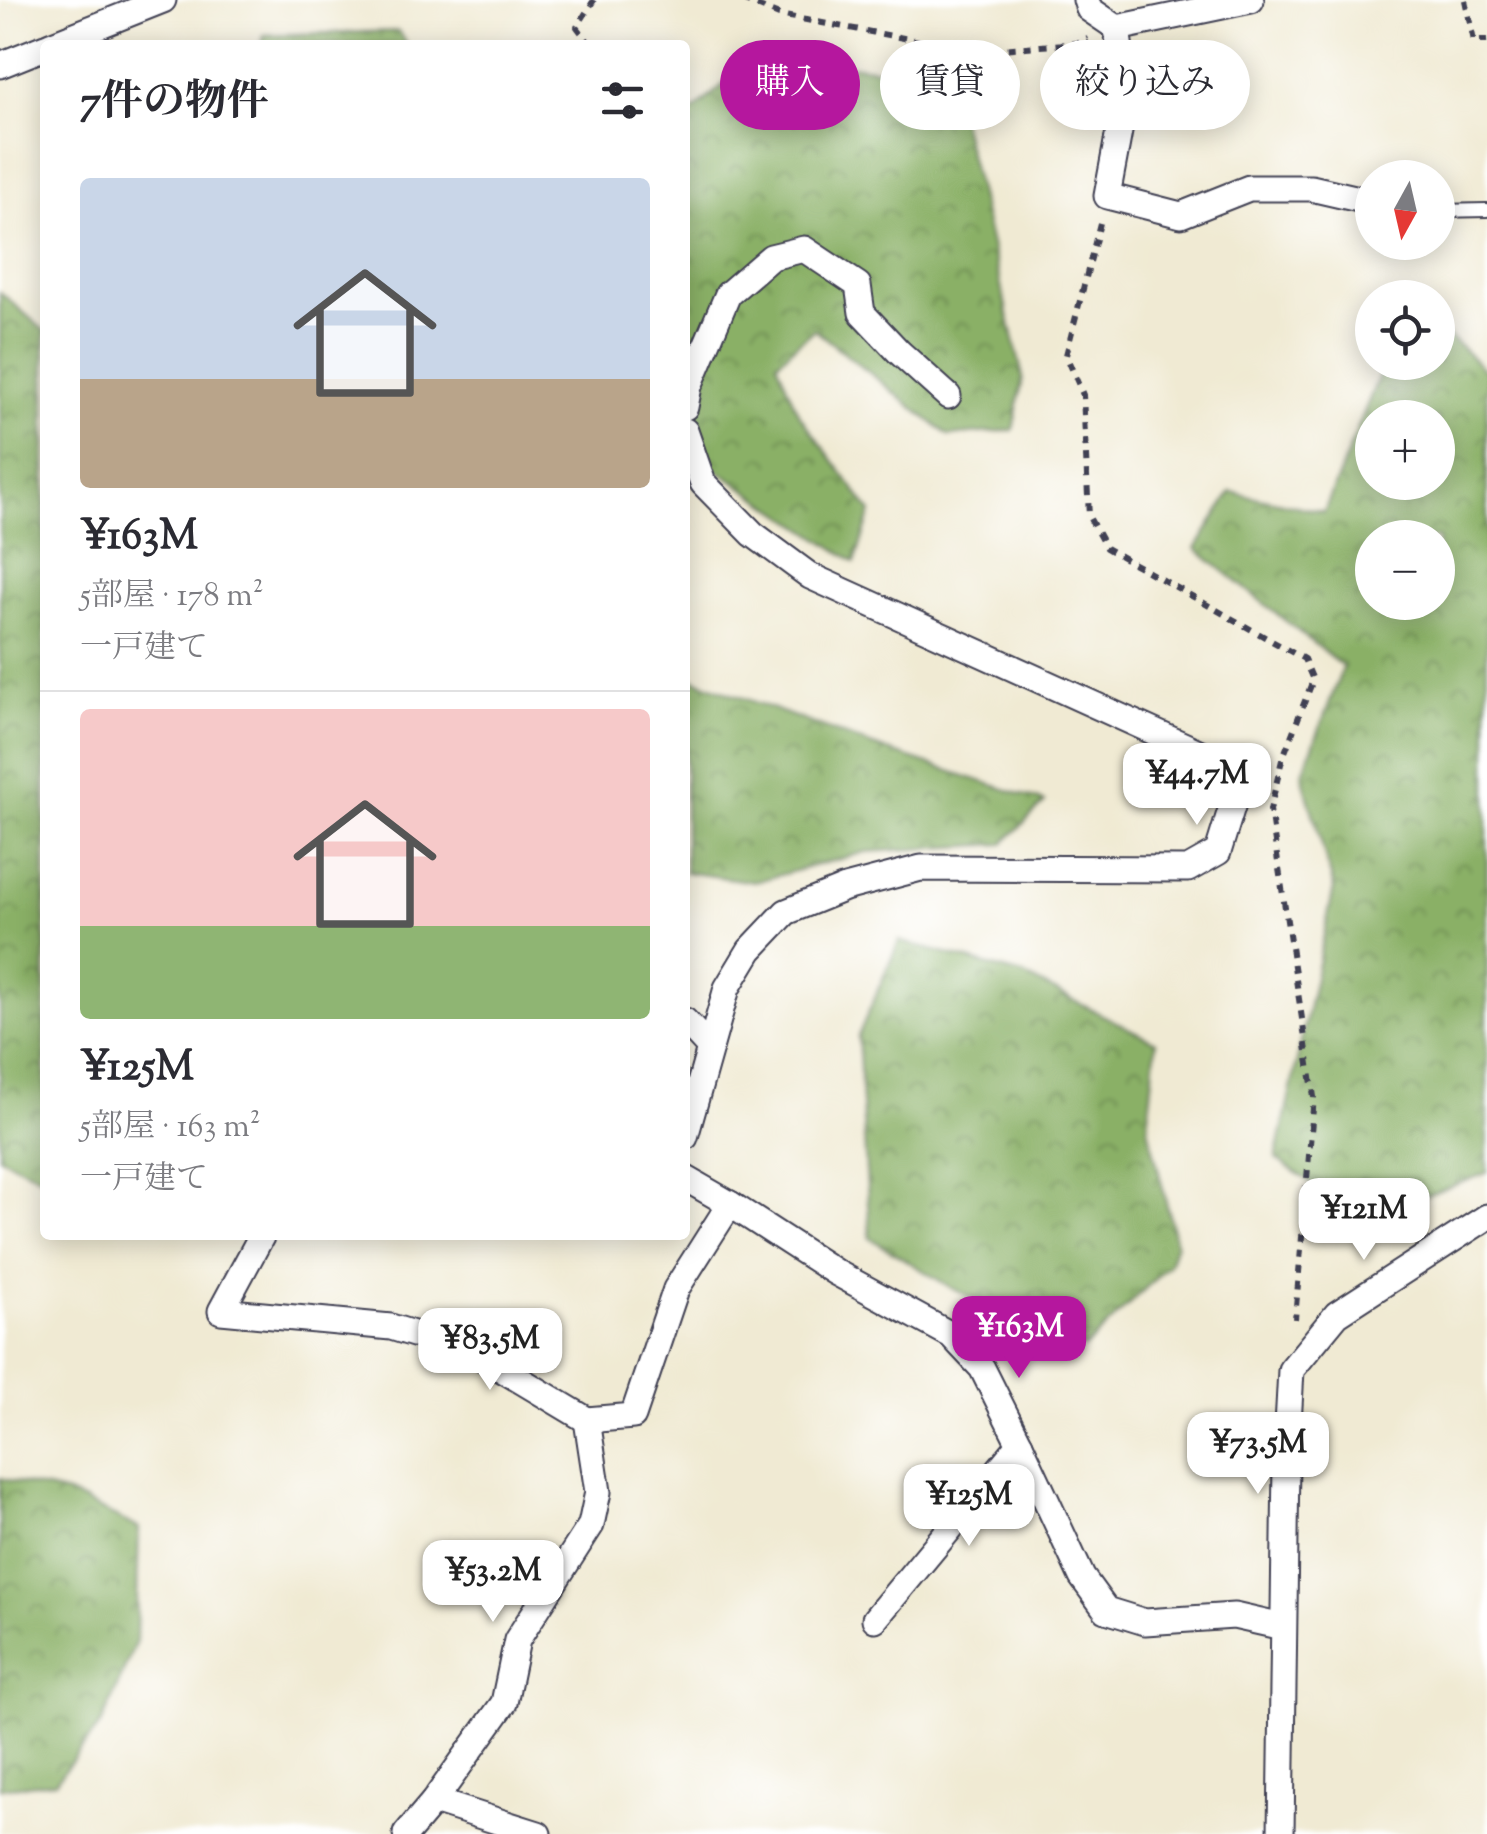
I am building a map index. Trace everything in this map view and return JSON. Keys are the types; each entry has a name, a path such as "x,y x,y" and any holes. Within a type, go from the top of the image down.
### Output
{"street":[{"path":"63,40 163,0"},
{"path":"1086,0 1088,9 1117,28 1251,0"},
{"path":"1117,28 1126,94 1107,196 1182,215 1248,188 1311,188 1355,198"},
{"path":"0,65 40,49"},
{"path":"690,384 728,294 771,257 804,249 858,285 862,313 898,352 948,396"},
{"path":"690,446 703,483 753,534 810,576 1227,765 1238,787 1218,852 1188,870 921,868 845,888 786,912 750,950 727,988 690,1119"},
{"path":"690,1026 710,1048"},
{"path":"690,1181 834,1272 951,1335 982,1368 1082,1577 1106,1610 1145,1622 1234,1616 1283,1627"},
{"path":"259,1240 221,1311 391,1327 475,1352 587,1420 633,1416 676,1289 730,1204"},
{"path":"1281,1834 1286,1462 1291,1370 1337,1314 1487,1216"},
{"path":"406,1834 504,1702 516,1640 591,1525 598,1492 587,1420"},
{"path":"875,1619 1020,1444"},
{"path":"434,1801 538,1834"}],"lane":[{"path":"1455,211 1487,210"}],"path":[{"path":"587,40 577,28 594,0"},
{"path":"742,0 779,15 974,51 1079,44 1117,28"},
{"path":"1465,0 1474,41 1487,40"},
{"path":"1107,196 1066,355 1083,395 1089,516 1106,548 1304,659 1314,680 1282,760 1270,810 1314,1097 1291,1370"}],"green space":[{"path":"398,31 404,40 263,40 264,35"},
{"path":"860,66 880,69 880,130 963,130 1023,377 1013,430 949,436 814,329 777,362 798,413 871,512 855,562 690,452 690,114 720,87 720,130 860,130"},
{"path":"0,292 40,327 40,1177 0,1157"},
{"path":"1455,342 1487,372 1487,1173 1365,1219 1276,1159 1334,888 1302,775 1343,667 1196,549 1231,492 1324,512 1355,435 1355,500 1455,500 1455,400 1369,400 1377,380 1455,380"},
{"path":"690,678 873,746 1045,802 1003,844 866,852 754,882 690,873"},
{"path":"899,941 1023,975 1156,1042 1148,1127 1176,1243 1169,1265 1085,1348 953,1289 870,1238 858,1036"},
{"path":"0,1478 68,1494 139,1528 136,1641 102,1723 55,1782 0,1788"}]}
